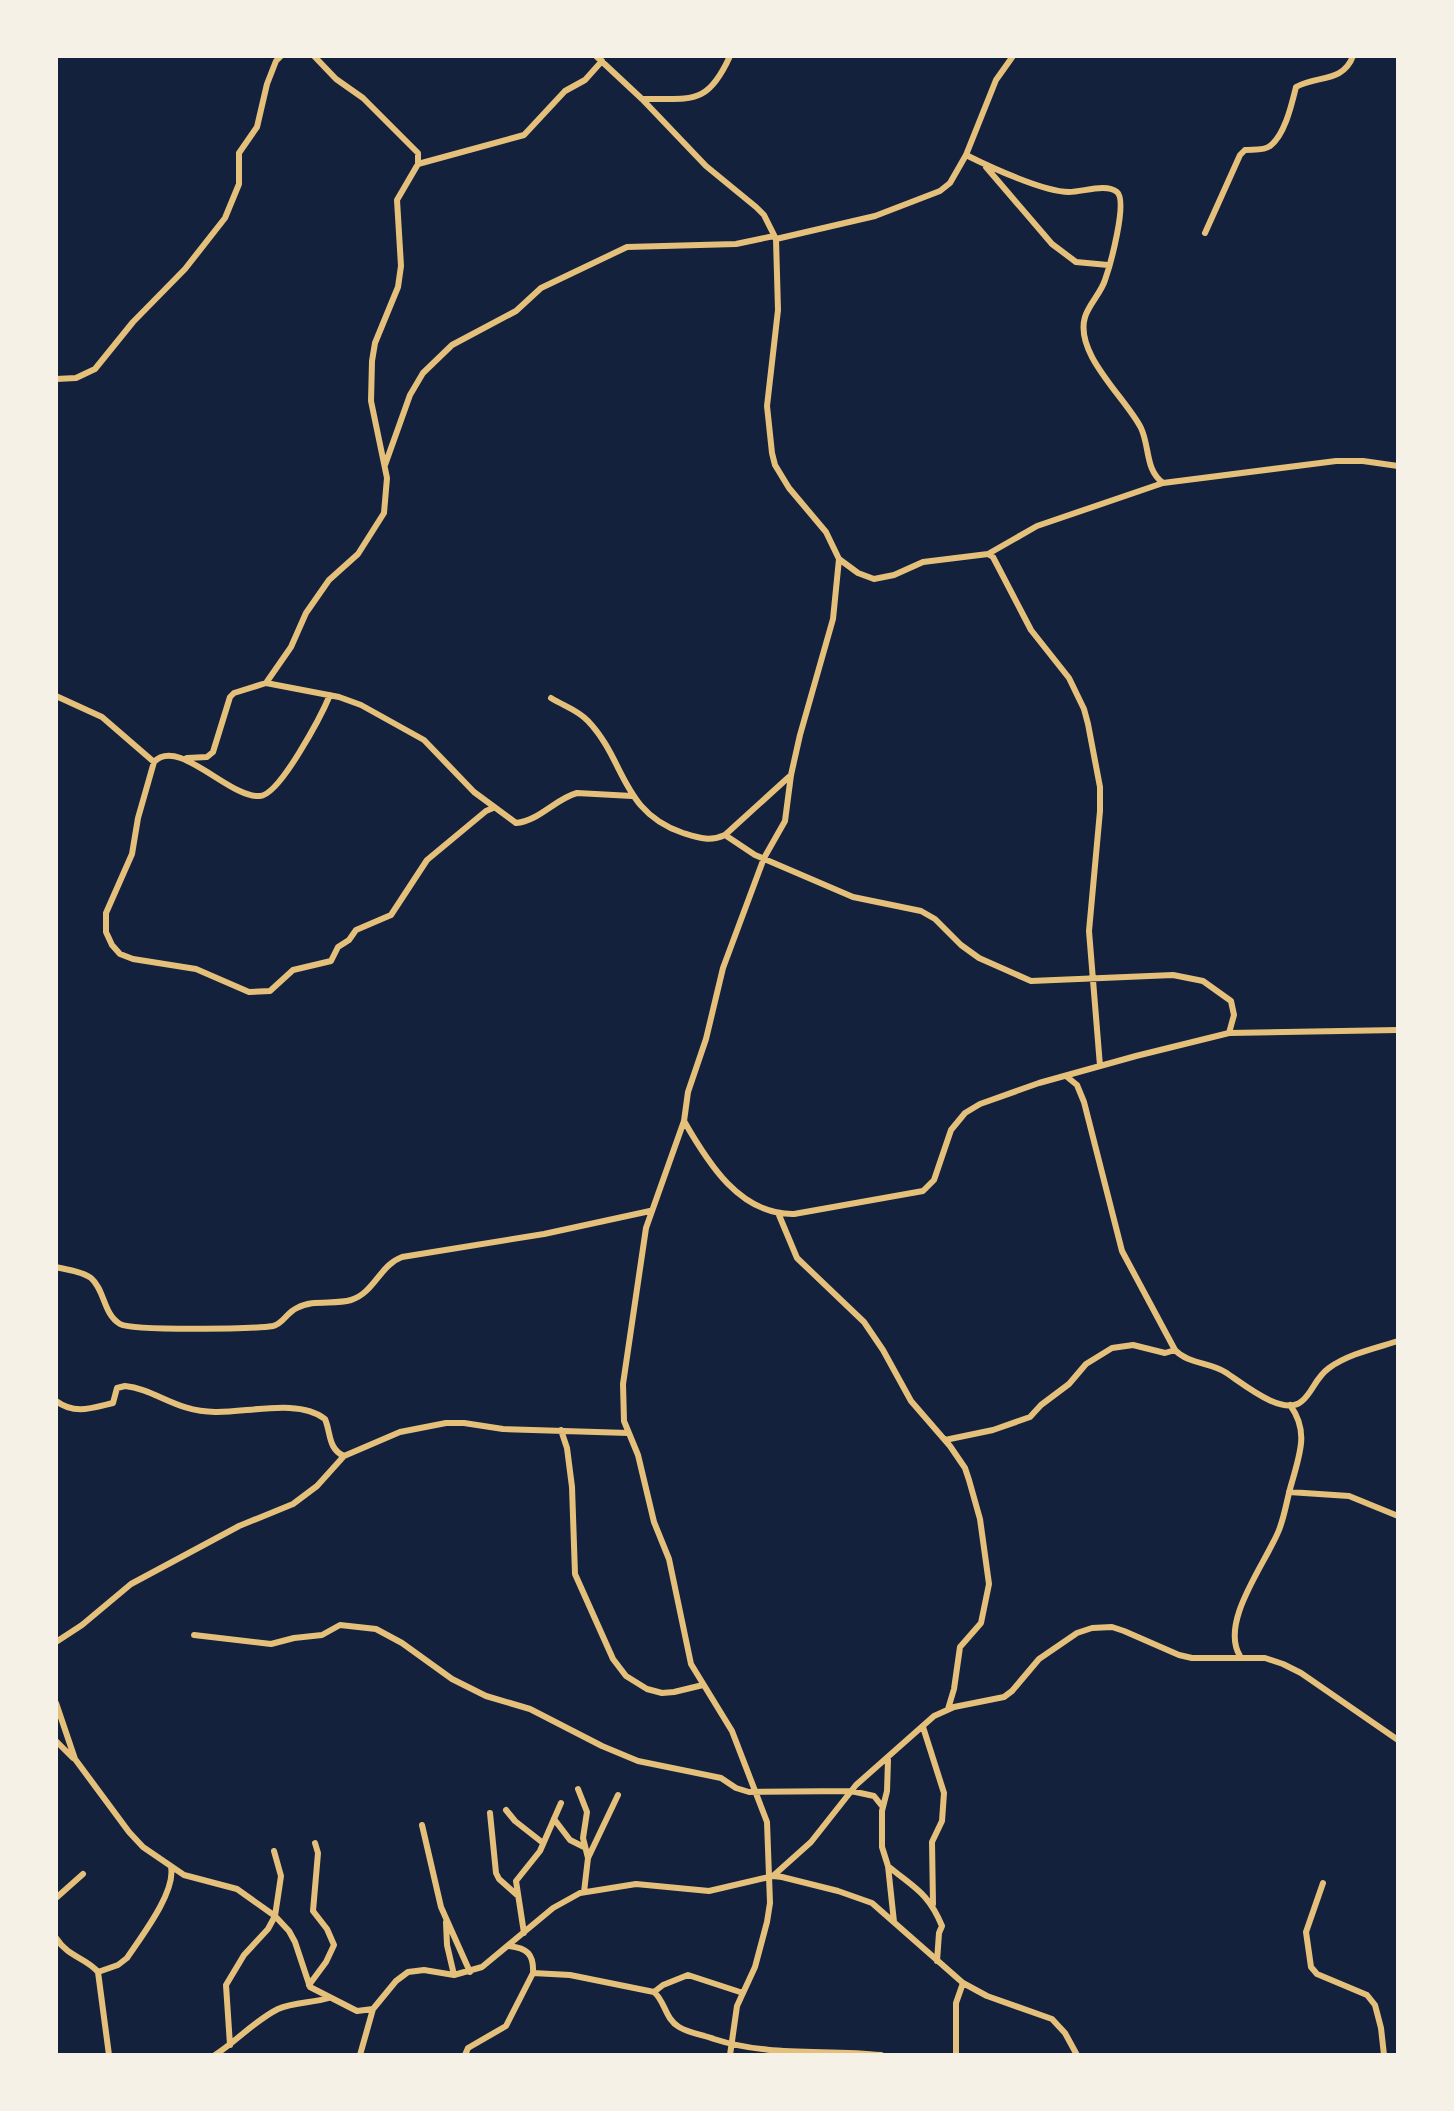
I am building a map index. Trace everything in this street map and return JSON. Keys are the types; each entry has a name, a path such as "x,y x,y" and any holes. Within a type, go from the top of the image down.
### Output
{"street":[{"path":"56,379 76,378 95,369 133,322 185,269 225,218 239,184 239,153 257,127 267,84 281,56"},
{"path":"266,683 283,661 314,602 333,575 358,554 384,513 387,478 371,401 372,361 375,343 400,277 402,257 397,200 418,164 418,153 363,98 336,79 314,56"},
{"path":"642,99 702,96 716,83 730,56"},
{"path":"385,465 410,395 423,373 452,345 516,311 541,288 621,249 634,246 736,244 775,238 875,216 940,191 950,183 966,155 996,80 1013,56"},
{"path":"1205,233 1240,155 1245,150 1266,148 1273,144 1290,113 1296,87 1337,76 1344,72 1353,56"},
{"path":"418,164 524,135 565,91 585,80 599,59 706,166 764,215 775,238 778,310 767,406 775,465 789,488 826,532 839,559 858,573 874,579 894,575 923,562 988,554 1037,526 1163,483 1336,461 1398,466"},
{"path":"966,155 1052,189 1068,192 1100,188 1116,191 1122,204 1106,278 1085,316 1085,340 1103,374 1141,427 1152,473 1163,483"},
{"path":"984,164 1052,244 1076,262 1108,265"},
{"path":"988,554 993,557 1031,630 1069,678 1088,724 1100,797 1090,903 1092,980 1100,1066"},
{"path":"730,2055 737,2006 755,1967 767,1922 771,1877 767,1822 732,1731 691,1664 669,1559 654,1522 638,1455 624,1421 623,1384 639,1286 641,1251 650,1211 684,1121 688,1092 706,1039 723,968 764,858 784,825 791,775 833,619 839,559"},
{"path":"493,808 427,860 391,915 356,930 349,940 338,947 331,961 293,970 276,989 266,993 255,993 196,969 148,963 120,954 106,932 106,913 132,854 138,818 154,762 166,755 207,757 213,752 230,697 266,683 330,695 361,705 424,740 461,780 513,822 520,823 577,793 632,796"},
{"path":"187,758 202,770 236,788 257,796 265,795 279,782 306,741 330,695"},
{"path":"56,696 102,717 154,762"},
{"path":"551,698 578,712 590,723 632,796 667,828 708,840 725,835 791,775"},
{"path":"725,835 748,851 853,897 921,911 935,919 979,958 1031,981 1173,975 1203,981 1231,1001 1234,1015 1229,1033"},
{"path":"684,1121 715,1169 731,1188 754,1206 779,1215 829,1209 923,1191 934,1180 951,1130 965,1113 988,1101 1066,1076 1229,1033 1398,1030"},
{"path":"1066,1076 1077,1085 1084,1102 1122,1251 1175,1350 1187,1359 1223,1371 1269,1400 1290,1405 1302,1402 1314,1382 1331,1366 1398,1341"},
{"path":"56,1267 92,1279 117,1322 130,1328 167,1330 274,1326 292,1310 305,1305 351,1300 362,1295 390,1263 402,1257 544,1234 650,1211"},
{"path":"779,1215 797,1258 864,1322 911,1401 965,1468 973,1491 989,1579 981,1623 960,1647 948,1709"},
{"path":"945,1440 993,1430 1033,1416 1086,1364 1112,1348 1133,1345 1165,1353 1175,1350"},
{"path":"56,1401 66,1407 84,1410 113,1403 117,1388 125,1386 202,1412 259,1408 311,1411 325,1419 334,1450 344,1456"},
{"path":"1240,1656 1234,1644 1234,1630 1247,1593 1278,1532 1303,1436 1300,1420 1290,1405"},
{"path":"56,1642 76,1630 131,1584 239,1526 293,1504 317,1486 344,1456 400,1432 446,1423 503,1429 628,1433"},
{"path":"561,1430 567,1448 572,1487 575,1574 613,1659 626,1676 647,1689 662,1693 703,1685"},
{"path":"1289,1492 1349,1496 1398,1516"},
{"path":"194,1635 271,1644 322,1635 340,1625 376,1629 402,1643 452,1679 497,1701 530,1709 638,1761 721,1778 736,1788 756,1792 851,1791 874,1796 882,1806"},
{"path":"771,1877 811,1842 851,1791 923,1727 948,1709 1004,1697 1039,1659 1077,1633 1092,1628 1112,1627 1192,1658 1265,1658 1301,1673 1398,1740"},
{"path":"56,1703 75,1759"},
{"path":"923,1727 944,1793 942,1821 932,1842 933,1904 942,1926 937,1962"},
{"path":"56,1741 75,1759 129,1832 171,1867 196,1880 237,1889 275,1916 295,1942 309,1985 357,2011 373,2009"},
{"path":"888,1760 887,1791 882,1806 882,1847 888,1866 895,1923"},
{"path":"578,1789 587,1812 583,1827 588,1858"},
{"path":"584,1892 588,1858 618,1795"},
{"path":"524,1933 517,1895 518,1878 536,1857 561,1803"},
{"path":"506,1810 543,1843"},
{"path":"490,1813 496,1873 517,1895"},
{"path":"554,1819 570,1840 584,1847"},
{"path":"422,1825 446,1918 470,1972"},
{"path":"309,1985 334,1945 327,1929 313,1911 318,1853 315,1843"},
{"path":"230,2045 226,1985 244,1955 268,1929 275,1916 281,1876 274,1851"},
{"path":"888,1866 910,1880 933,1904"},
{"path":"98,1972 127,1958 168,1891 173,1877 171,1867"},
{"path":"56,1898 83,1874"},
{"path":"360,2055 373,2009 396,1981 408,1972 424,1970 454,1975 470,1972 489,1963 553,1908 584,1892 636,1884 709,1891 771,1877 806,1882 865,1900 879,1908 963,1983 998,2001 1048,2017 1060,2027 1077,2055"},
{"path":"1323,1883 1306,1932 1311,1967 1317,1974 1367,1995 1375,2005 1384,2055"},
{"path":"446,1918 447,1945 454,1975"},
{"path":"56,1938 66,1952 98,1972 109,2055"},
{"path":"465,2055 468,2048 506,2026 533,1973 529,1953 522,1947 509,1946"},
{"path":"533,1973 561,1974 654,1992 679,2027 732,2045 789,2054 881,2055"},
{"path":"654,1992 688,1975 743,1993"},
{"path":"956,2055 956,2003 963,1983"},
{"path":"215,2055 251,2026 279,2009 329,1998"}]}
